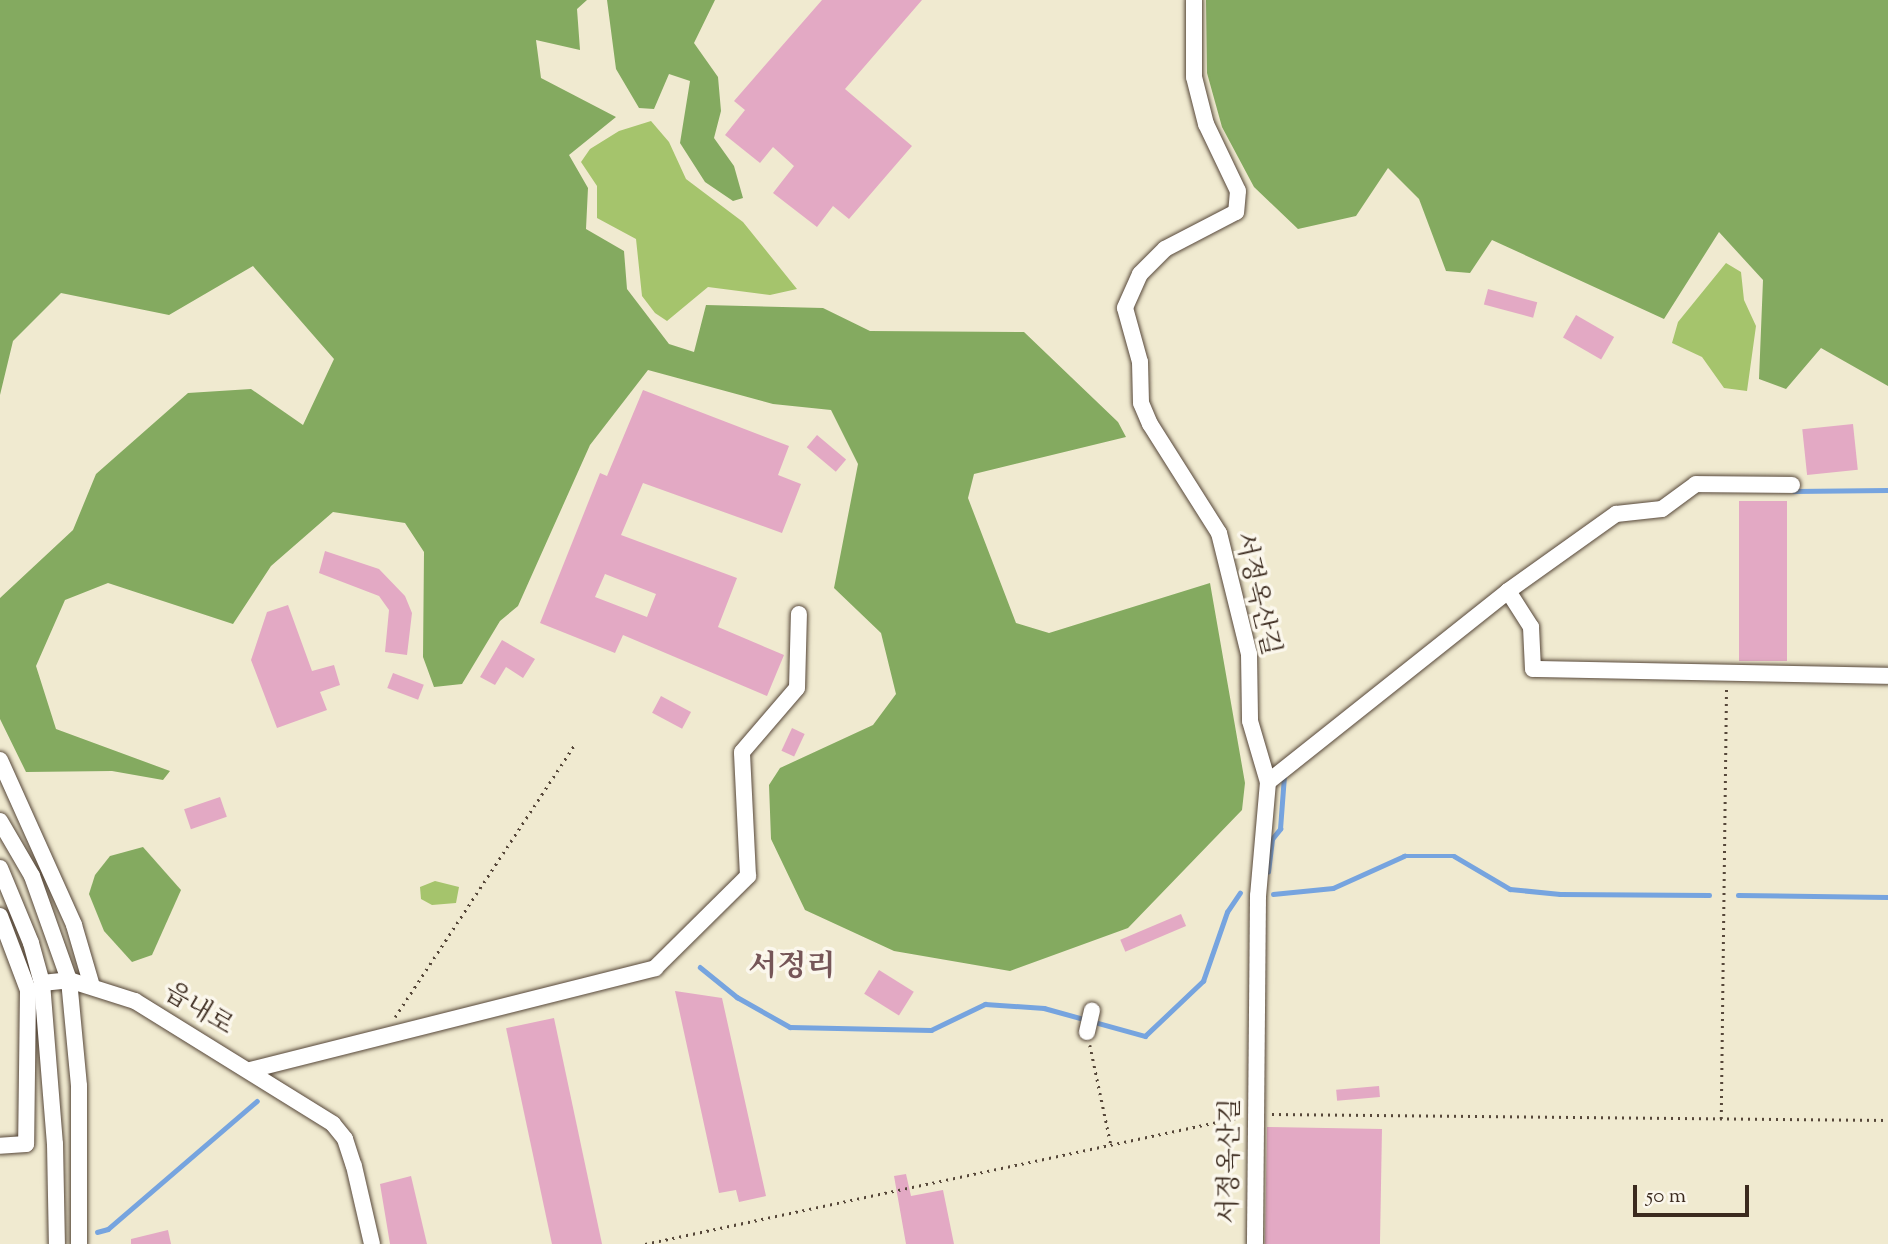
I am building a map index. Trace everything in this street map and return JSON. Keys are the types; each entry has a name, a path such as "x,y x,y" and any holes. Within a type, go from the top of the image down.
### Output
{"street":[{"name":"서정옥산길","path":"1194,0 1194,76 1206,124 1238,191 1236,212 1165,249 1139,274 1125,308 1140,362 1141,403 1150,424 1219,533 1250,654 1250,721 1268,782 1258,896 1255,1244"},
{"path":"1268,782 1508,591 1616,514 1662,509 1696,484 1792,485"},
{"path":"1508,591 1531,627 1534,668 1726,675 1888,677"},
{"path":"250,1070 655,968 748,876 742,752 797,688 799,614"},
{"path":"0,760 74,925 92,986"},
{"path":"0,821 32,876 69,980 79,1086 79,1244"},
{"path":"0,867 31,943 42,983 55,1144 57,1244"},
{"path":"0,916 28,990 28,1003 26,1144 0,1146"},
{"path":"42,983 69,980"},
{"name":"읍내로","path":"69,980 135,1001 310,1106 345,1139 372,1244"},
{"path":"1087,1032 1092,1011"}],"path":[{"path":"1721,1119 1726,675"},
{"path":"391,1033 392,1021 575,744"},
{"path":"1087,1032 1111,1144"},
{"path":"645,1244 1256,1114 1888,1121"}],"green space":[{"path":"0,0 587,0 577,9 580,50 536,40 541,78 616,117 569,155 588,188 586,229 624,251 627,289 669,344 694,352 706,305 823,308 870,331 1024,332 1118,422 1126,437 974,474 968,498 1016,623 1049,633 1210,583 1245,783 1242,810 1128,928 1010,971 894,951 805,910 771,839 769,785 780,768 873,725 896,694 881,633 834,588 858,464 831,410 773,404 648,370 590,445 518,606 500,621 462,684 434,687 423,657 424,552 405,523 333,512 271,566 233,624 108,583 65,600 36,666 56,729 170,771 163,780 112,771 26,772 0,719 0,598 73,530 96,474 188,393 251,389 303,425 334,359 253,266 169,315 61,293 13,341 0,395"},
{"path":"607,0 715,0 694,43 718,77 721,111 714,138 734,166 743,198 733,201 705,182 680,143 690,81 669,74 654,109 639,108 616,69"},
{"path":"1206,0 1888,0 1888,386 1821,348 1786,389 1759,379 1763,280 1719,232 1664,319 1492,240 1470,273 1446,271 1419,199 1388,168 1356,216 1298,229 1254,187 1222,127 1207,73"},
{"path":"651,121 669,142 686,179 743,222 797,289 770,295 708,287 667,321 655,313 642,296 636,239 597,218 597,186 581,162 590,149 619,131"},
{"path":"1726,263 1741,272 1744,300 1756,326 1747,391 1724,388 1702,357 1672,343 1678,322"},
{"path":"143,847 181,890 152,955 132,962 104,931 89,894 95,875 110,856"},
{"path":"435,881 459,887 456,903 432,905 421,899 420,887"}],"building":[{"path":"822,0 922,0 845,89 912,146 849,219 833,206 817,227 773,193 794,166 773,147 760,163 725,135 745,110 734,101"},
{"path":"1488,289 1537,302 1533,318 1484,304"},
{"path":"1576,315 1614,337 1601,360 1563,338"},
{"path":"643,390 789,446 778,475 801,484 782,533 643,483 621,535 737,578 718,627 784,655 767,696 623,635 615,653 540,623 600,473 607,476","holes":["605,574 656,594 647,617 595,597"]},
{"path":"1853,424 1858,470 1807,475 1802,429"},
{"path":"817,435 846,459 836,472 807,447"},
{"path":"1739,501 1787,501 1787,661 1739,661"},
{"path":"325,551 379,569 405,596 412,613 407,655 385,652 389,610 379,596 319,573"},
{"path":"288,605 312,671 334,665 340,685 320,692 327,710 277,728 251,660 267,612"},
{"path":"502,640 535,659 523,678 506,667 495,685 480,677"},
{"path":"393,673 424,685 418,700 387,688"},
{"path":"661,696 691,712 682,729 652,713"},
{"path":"792,728 805,734 794,757 781,751"},
{"path":"220,797 227,817 191,829 184,809"},
{"path":"1181,914 1186,926 1125,952 1120,940"},
{"path":"879,970 914,992 899,1015 864,994"},
{"path":"675,991 722,998 766,1196 739,1202 736,1190 719,1193"},
{"path":"554,1018 602,1244 552,1244 506,1028"},
{"path":"1379,1086 1380,1097 1337,1101 1336,1090"},
{"path":"1267,1127 1382,1129 1380,1244 1265,1244"},
{"path":"906,1174 911,1196 943,1190 954,1244 906,1244 894,1176"},
{"path":"411,1176 427,1244 390,1244 380,1184"},
{"path":"168,1230 171,1244 131,1244 131,1239"}],"waterway":[{"path":"1794,491 1888,490"},
{"path":"1268,872 1272,839 1280,829 1284,776"},
{"path":"1273,894 1333,888 1404,856 1454,856 1510,889 1560,894 1709,895"},
{"path":"700,967 737,997 790,1027 931,1030 985,1004 1044,1008 1145,1036 1203,981 1227,912 1240,893"},
{"path":"1738,895 1888,897"},
{"path":"97,1232 108,1229 257,1101"}],"district":[{"name":"서정리","path":"792,968"}]}
